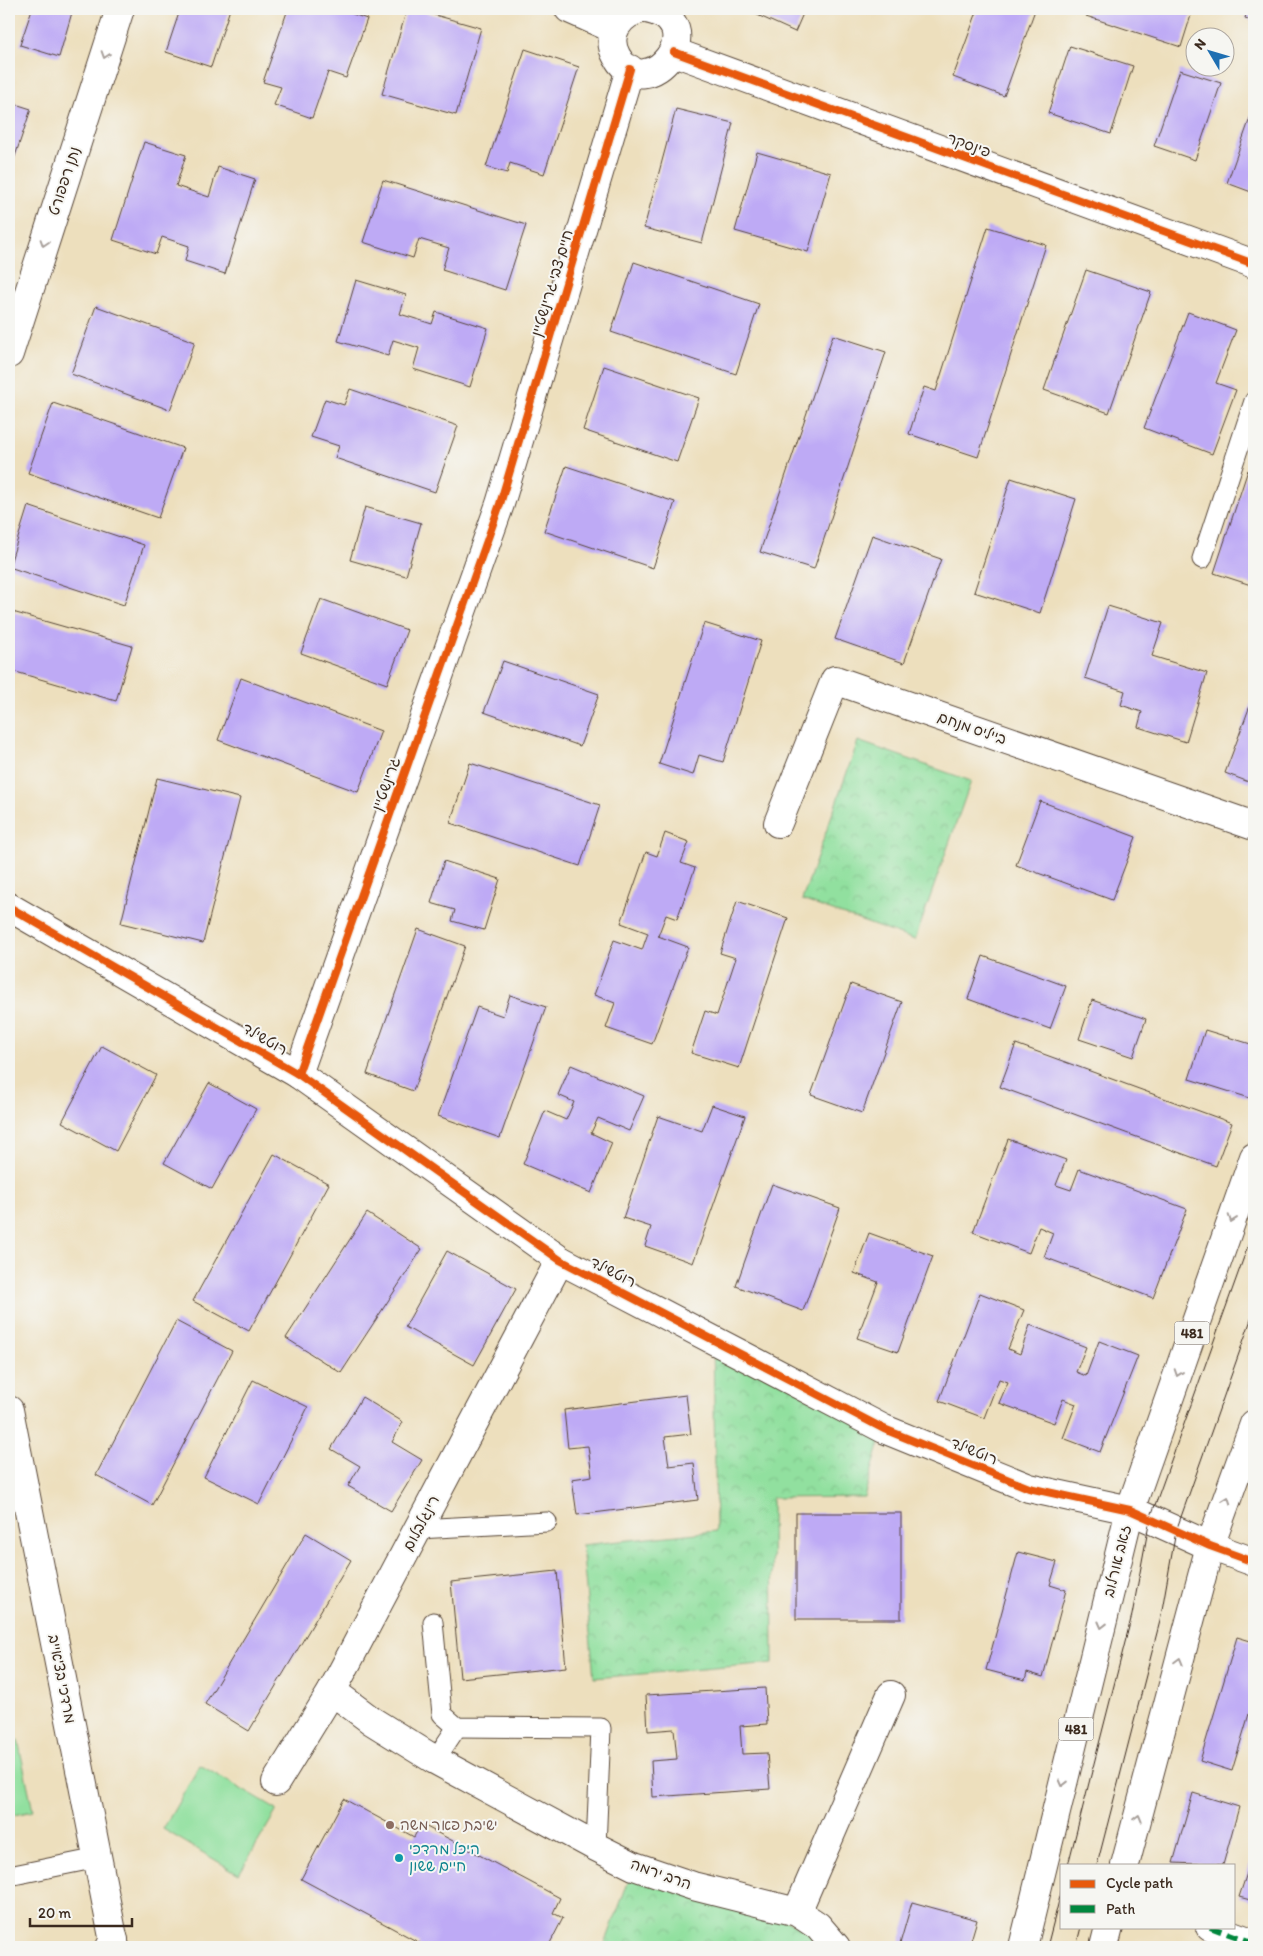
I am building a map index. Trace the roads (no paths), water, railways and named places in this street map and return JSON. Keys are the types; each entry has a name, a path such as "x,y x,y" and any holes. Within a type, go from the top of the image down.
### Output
{"street":[{"name":"נתן רפפורט","path":"9,354 120,9"},
{"path":"569,9 614,29"},
{"path":"649,9 663,14 675,31 676,42 674,52 669,61 661,68 641,73 630,70 623,65 613,48 614,29 626,14 649,9"},
{"name":"פינסקר","path":"674,52 1254,264"},
{"name":"חיים צבי גרינשטיין","path":"500,504 630,70"},
{"name":"גרינשטיין","path":"298,1074 500,504"},
{"name":"בייליס מנחם","path":"778,823 835,680 1254,826"},
{"name":"רוטשילד","path":"9,907 298,1074 560,1260 884,1429 1028,1488 1130,1510 1210,1546 1254,1562"},
{"name":"זאב אורלוב","path":"1023,1947 1130,1510 1254,1157"},
{"name":"רינגלבלום","path":"276,1782 332,1691 560,1260"},
{"name":"מרדכי בצ'אייב","path":"9,1410 98,1858 113,1945"},
{"path":"1126,1864 1210,1546 1254,1424"},
{"name":"הרב ירמה","path":"332,1691 372,1721 435,1760 596,1847 634,1866 694,1886 797,1912 818,1926 836,1947"},
{"path":"797,1912 891,1695"},
{"path":"1104,1947 1109,1928"},
{"path":"1213,1928 1254,1942"}],"lane":[{"path":"1202,559 1254,401"},
{"path":"418,1529 547,1522"},
{"path":"433,1622 442,1714 457,1727 601,1728 596,1847"},
{"path":"435,1760 457,1727"},
{"path":"9,1876 98,1858"}],"tram line":[{"path":"1068,1864 1132,1615 1150,1519 1254,1229"},
{"path":"1097,1864 1160,1621 1176,1531 1254,1311"},
{"path":"1047,1947 1060,1897"},
{"path":"1076,1947 1081,1928"}],"place":[{"name":"ישיבת פאר משה","path":"390,1825"},
{"name":"היכל מרדכי חיים ששון","path":"399,1858"}]}
